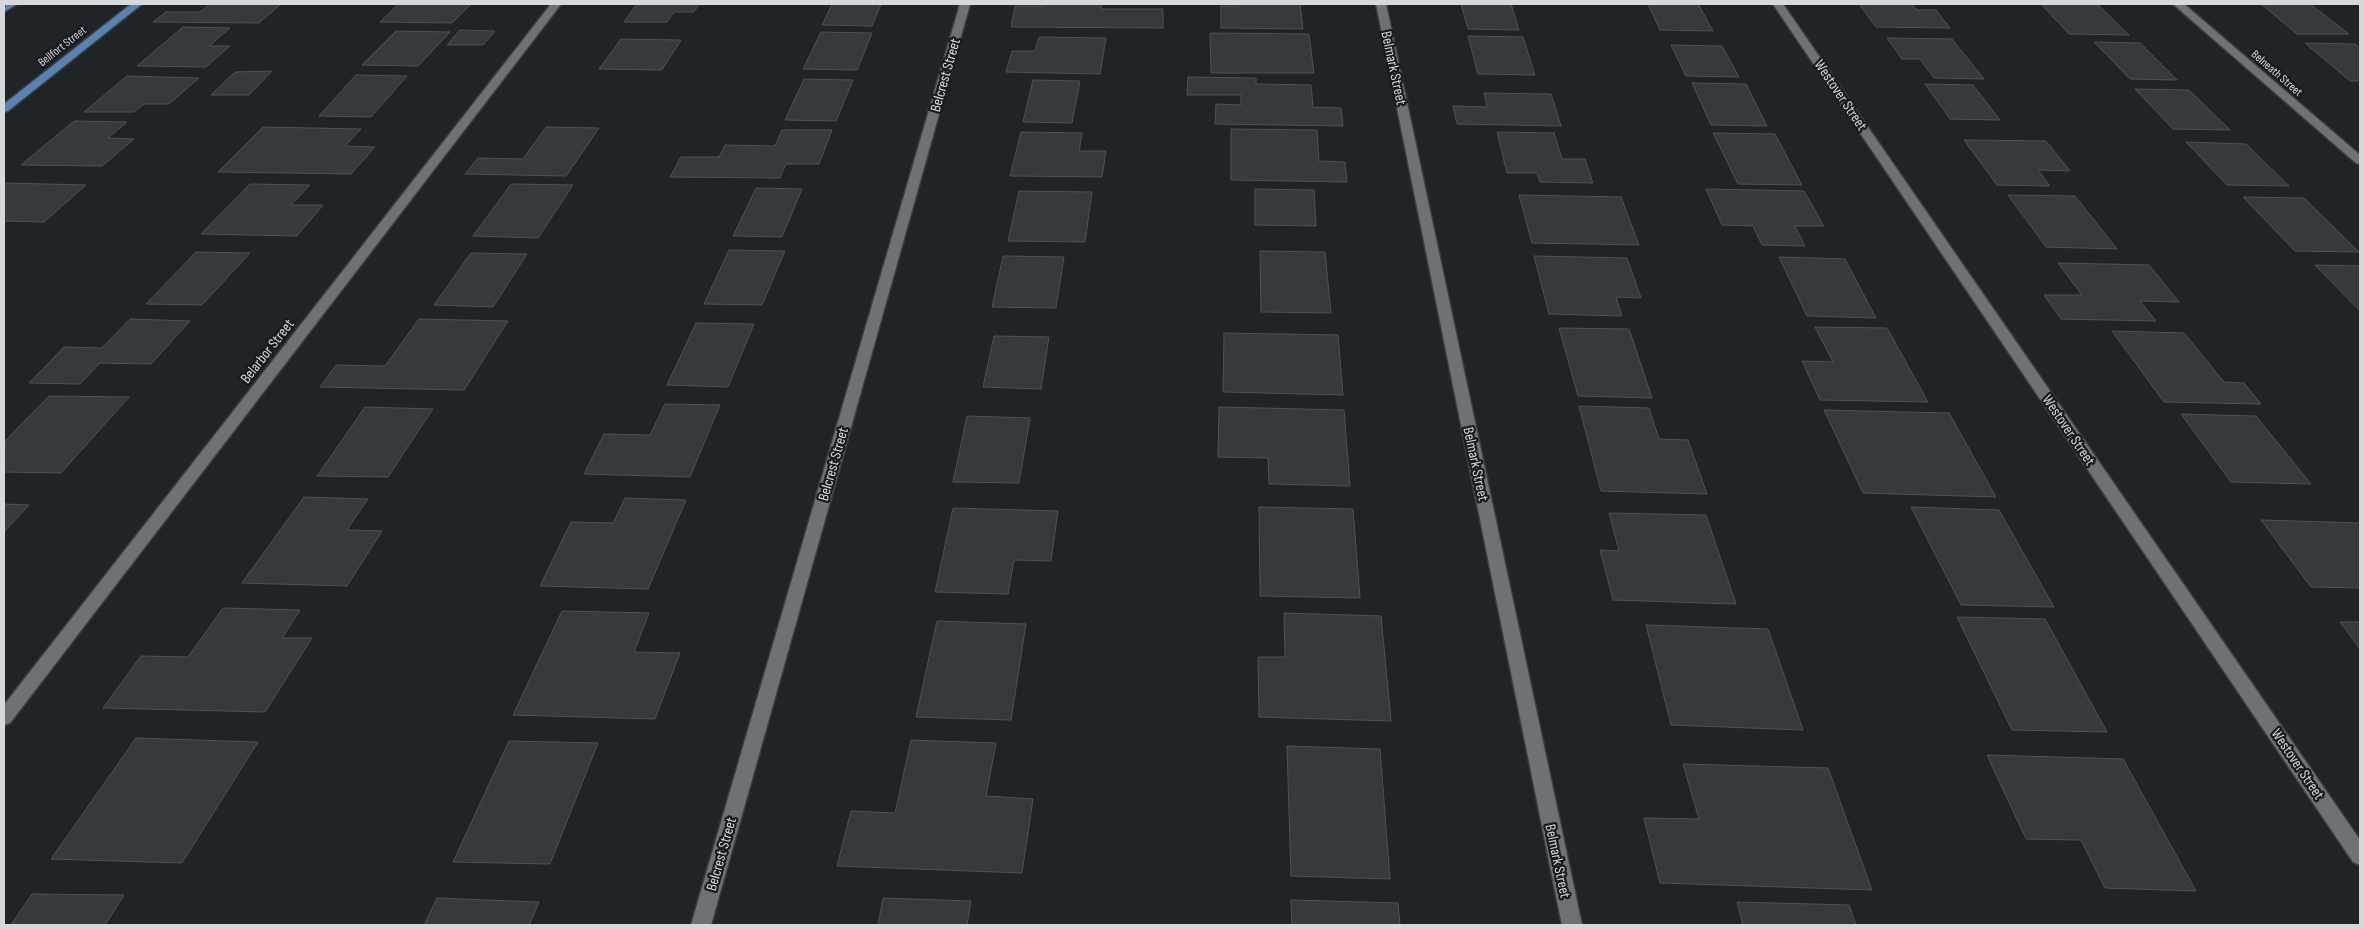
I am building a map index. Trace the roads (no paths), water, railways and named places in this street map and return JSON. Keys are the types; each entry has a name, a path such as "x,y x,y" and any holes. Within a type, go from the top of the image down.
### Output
{"main road":[{"path":"4,9 12,4"},
{"name":"Bellfort Street","path":"4,108 137,4"}],"street":[{"name":"Belarbor Street","path":"4,718 556,4"},
{"name":"Belcrest Street","path":"701,925 965,4"},
{"name":"Belmark Street","path":"1381,4 1572,925"},
{"name":"Westover Street","path":"1778,4 2360,856"},
{"name":"Belneath Street","path":"2178,4 2360,161"}]}
